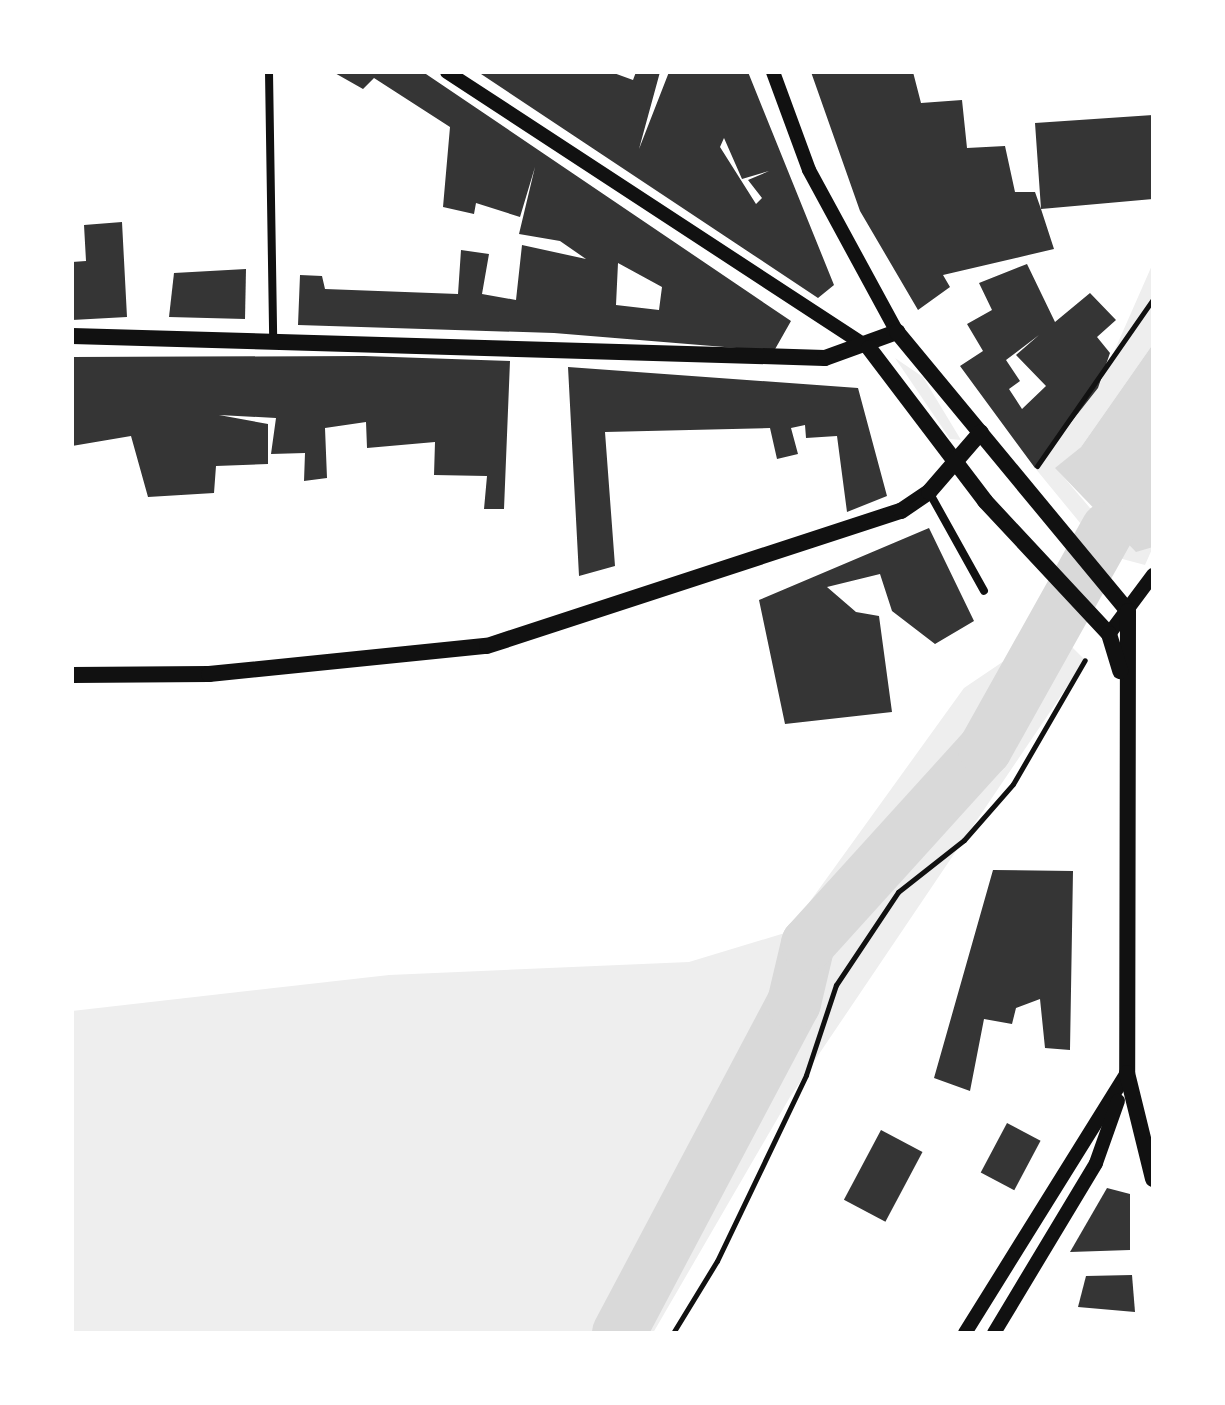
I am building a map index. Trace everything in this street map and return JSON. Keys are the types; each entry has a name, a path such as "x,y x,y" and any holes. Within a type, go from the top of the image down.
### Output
{"main road":[{"path":"72,336 825,358 869,348 897,332 1128,611 1124,684 1127,1073 1153,1179"},
{"path":"869,348 985,501 1082,609 1109,634 1124,684"},
{"path":"72,675 239,672 487,646 901,511 929,492 981,432"}],"street":[{"path":"269,72 273,340"},
{"path":"447,72 869,348"},
{"path":"773,72 809,170 897,332"},
{"path":"929,492 984,591"},
{"path":"1109,634 1153,575"},
{"path":"965,1333 1127,1073"},
{"path":"994,1333 1096,1163 1127,1073"}],"path":[{"path":"1035,468 1153,299"},
{"path":"673,1333 717,1261 806,1075 836,985 898,892 964,840 1013,784 1085,660"}],"shaded area":[{"path":"1153,263 1153,344 1081,447 1056,468 1118,541 1153,547 1145,565 1115,557 1090,535 1035,468 1098,388"},
{"path":"1153,344 1153,547 1136,552 1055,468 1081,447"},
{"path":"895,358 923,377 961,440 950,439"},
{"path":"1053,628 1085,660 790,1097 653,1333 72,1333 72,1011 389,975 689,962 788,932 964,688"}],"building":[{"path":"333,72 423,72 791,321 774,351 554,333 298,325 300,275 322,276 325,289 458,294 461,250 489,254 482,294 516,300 522,245 586,259 560,241 519,234 535,167 520,217 476,203 474,214 443,207 450,127 374,78 363,89","holes":["618,263 662,287 659,310 616,305"]},
{"path":"478,72 611,72 633,80 636,72 660,72 639,149 669,72 748,72 834,285 818,298","holes":["724,138 742,179 769,171 748,180 762,198 756,204 720,147"]},
{"path":"811,72 913,72 921,103 962,100 967,148 1005,146 1015,192 1035,192 1054,249 943,275 950,287 918,310 860,211"},
{"path":"1153,115 1153,199 1041,209 1035,123"},
{"path":"122,222 127,317 72,320 72,262 86,261 84,225"},
{"path":"1027,264 1055,322 1090,293 1116,320 1097,337 1110,353 1098,388 1035,468 960,366 983,351 967,324 992,310 979,283","holes":["1039,335 1016,355 1046,386 1022,409 1009,389 1020,381 1006,360"]},
{"path":"246,269 245,319 169,317 174,273"},
{"path":"364,356 510,361 504,509 484,509 487,476 434,475 435,442 367,448 366,422 325,428 327,478 304,481 305,453 271,454 276,418 219,415 268,424 268,464 216,466 214,493 148,497 131,436 72,446 72,357"},
{"path":"568,367 858,388 887,496 847,512 837,436 806,438 805,425 791,428 798,454 777,459 770,428 605,432 615,566 579,576"},
{"path":"929,528 974,621 935,644 892,611 880,574 827,587 856,612 879,616 892,712 785,724 759,600"},
{"path":"993,870 1073,871 1070,1050 1045,1048 1040,999 1016,1008 1012,1024 984,1019 970,1091 934,1078"},
{"path":"1007,1123 1041,1141 1014,1190 981,1172"},
{"path":"881,1130 922,1152 885,1222 844,1200"},
{"path":"1107,1188 1130,1194 1130,1250 1070,1252"},
{"path":"1132,1275 1135,1312 1078,1307 1086,1276"}],"waterway":[{"path":"619,1333 794,1003 808,944 985,749 1108,529"}]}
